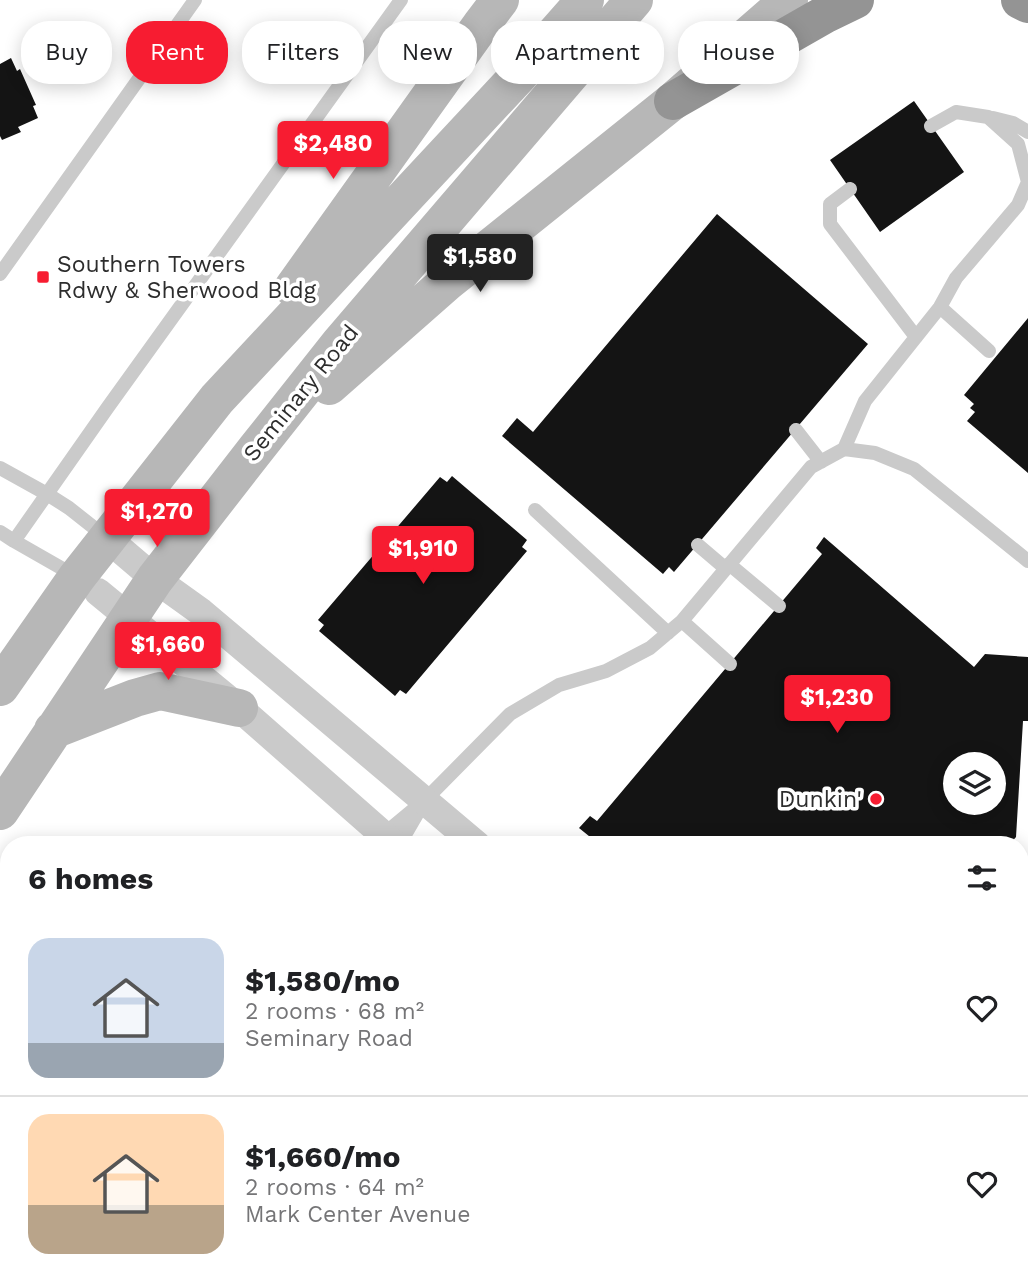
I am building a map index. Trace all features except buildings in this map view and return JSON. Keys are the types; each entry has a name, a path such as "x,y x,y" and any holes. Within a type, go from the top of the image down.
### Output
{"highway":[{"path":"673,101 855,0"},
{"path":"1020,0 1028,4"}],"main road":[{"path":"217,399 500,0"},
{"name":"Seminary Road","path":"567,21 585,0"},
{"name":"Seminary Road","path":"0,687 87,585 130,558 256,449 340,343 634,0"},
{"path":"256,449 446,284 673,101 789,0"},
{"name":"Seminary Road","path":"0,811 128,618 130,558 217,399 511,84"},
{"path":"130,558 288,350 440,175 512,84"},
{"path":"53,730 160,691 239,708"}],"street":[{"path":"130,558 201,612 466,836"},
{"path":"87,585 239,708 379,836"}],"lane":[{"path":"0,274 195,0"},
{"path":"14,541 401,0"},
{"path":"931,126 956,112 1013,123 1028,132"},
{"path":"844,450 865,401 940,307 956,278 1018,205 1028,182 1018,144 988,117"},
{"path":"850,189 830,204 830,224 916,337"},
{"path":"940,307 989,351"},
{"path":"796,430 821,462"},
{"path":"393,836 510,714 559,685 606,671 628,660 650,648 668,633 682,621 811,467 844,450 875,453 914,469 1028,561"},
{"path":"0,468 69,508 130,558"},
{"path":"534,510 668,633"},
{"path":"0,531 87,585"},
{"path":"698,545 779,606"},
{"path":"682,621 730,664"}],"place":[{"name":"Southern Towers Rdwy & Sherwood Bldg","path":"43,277"},
{"name":"Dunkin'","path":"876,799"}]}
